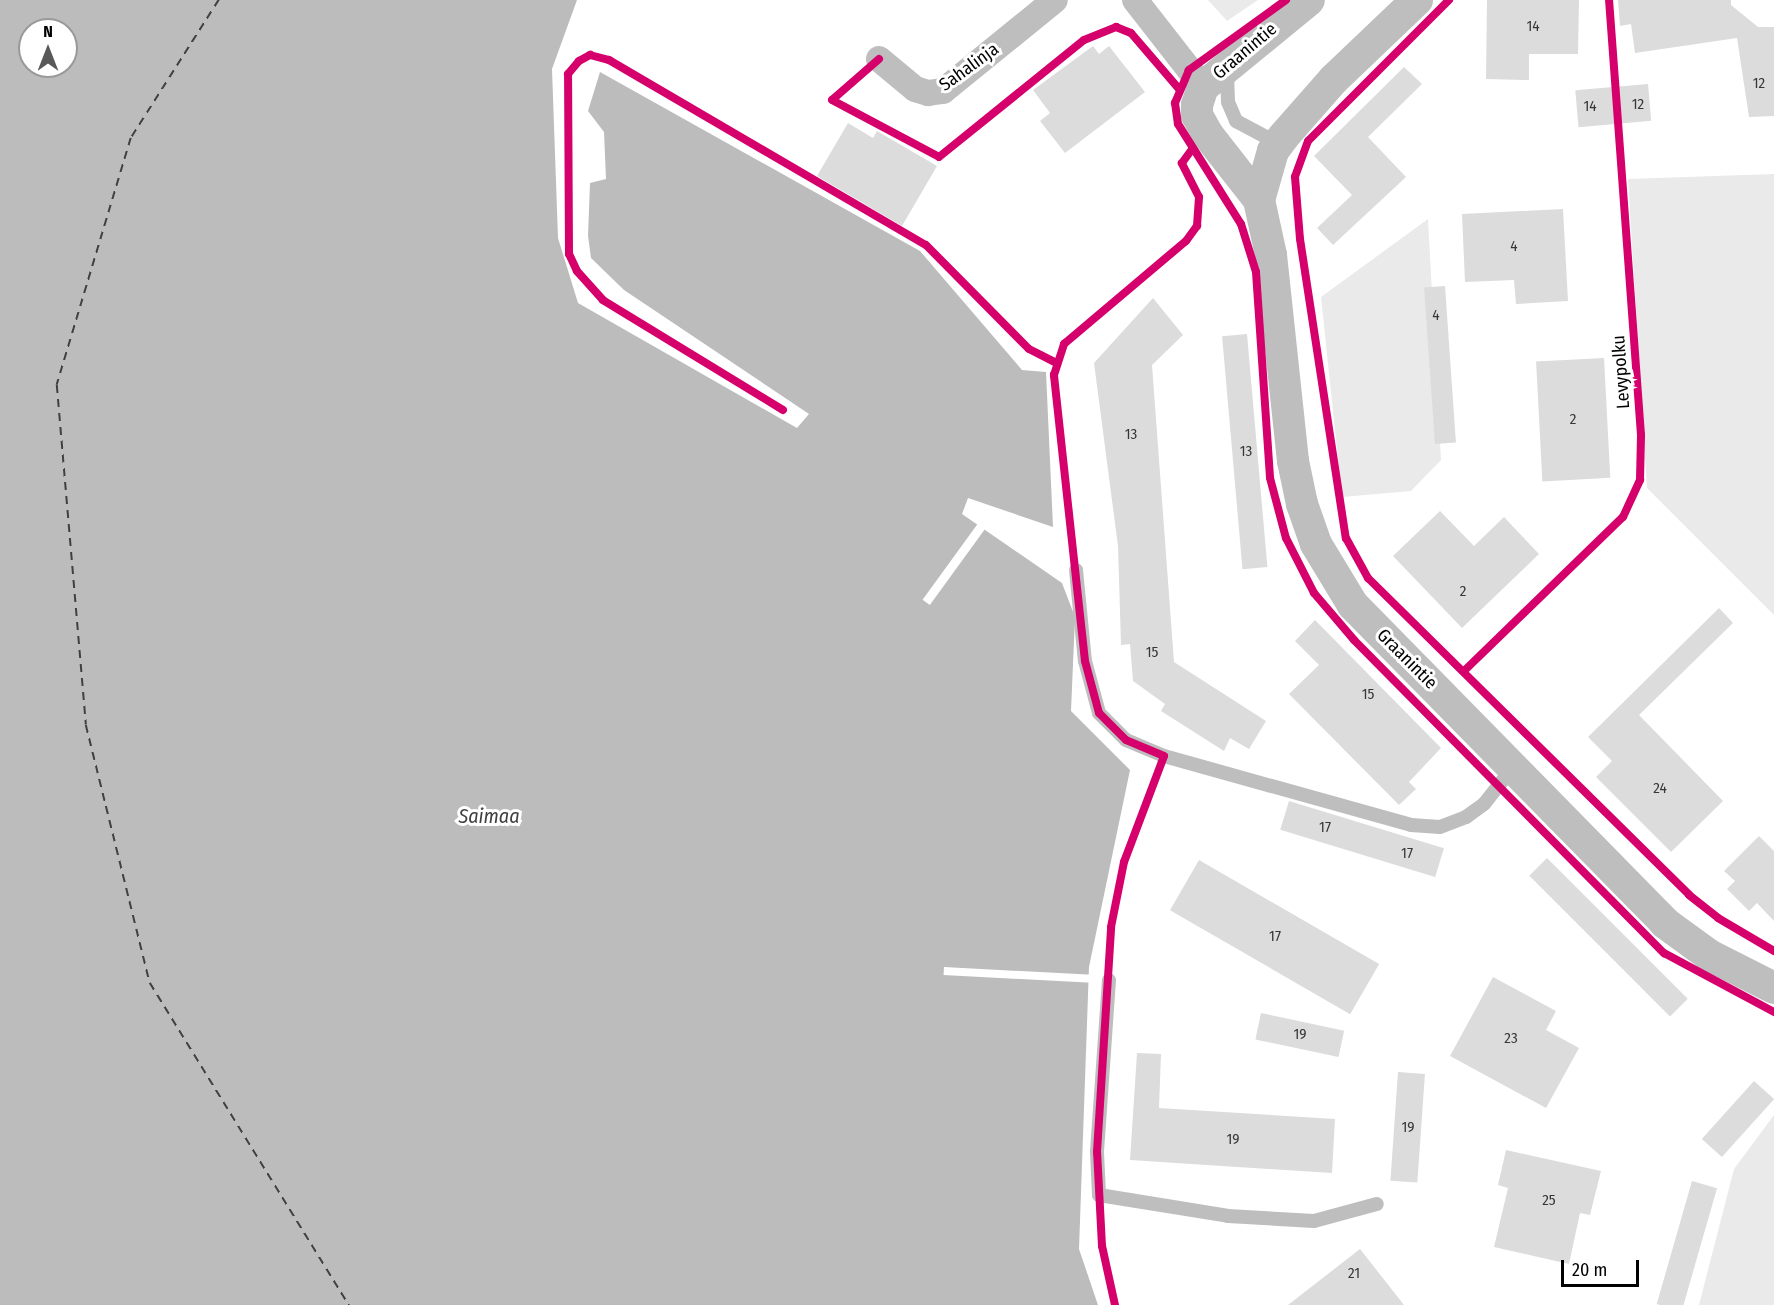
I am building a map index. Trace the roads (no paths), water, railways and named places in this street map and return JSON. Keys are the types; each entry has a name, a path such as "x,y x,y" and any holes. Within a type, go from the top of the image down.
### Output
{"street":[{"name":"Sahalinja","path":"879,59 915,88 928,93 943,91 1054,0"},
{"path":"1135,0 1203,87"},
{"name":"Graanintie","path":"1309,0 1203,87 1197,115 1208,135 1259,200 1271,255 1293,461 1302,504 1316,544 1353,605 1514,766 1665,922 1709,955 1774,988"},
{"name":"Graanintie","path":"1259,200 1274,151 1284,136 1334,79 1417,0"}],"lane":[{"path":"1228,65 1225,85 1236,121 1266,137 1284,136"},
{"path":"1076,570 1085,661 1099,713 1126,740 1164,756 1411,825 1440,827 1466,817 1484,804 1514,766"},
{"path":"1109,980 1097,1152 1099,1195 1228,1216 1314,1221 1377,1204"}],"water":[{"name":"Saimaa","path":"0,0 577,0 552,69 558,238 578,303 797,428 809,414 624,290 591,258 588,236 590,183 606,179 604,132 588,111 600,72 920,251 1022,370 1046,372 1053,527 968,498 962,514 1062,583 1075,617 1071,711 1130,770 1089,967 1079,1249 1098,1305 0,1305"}]}
